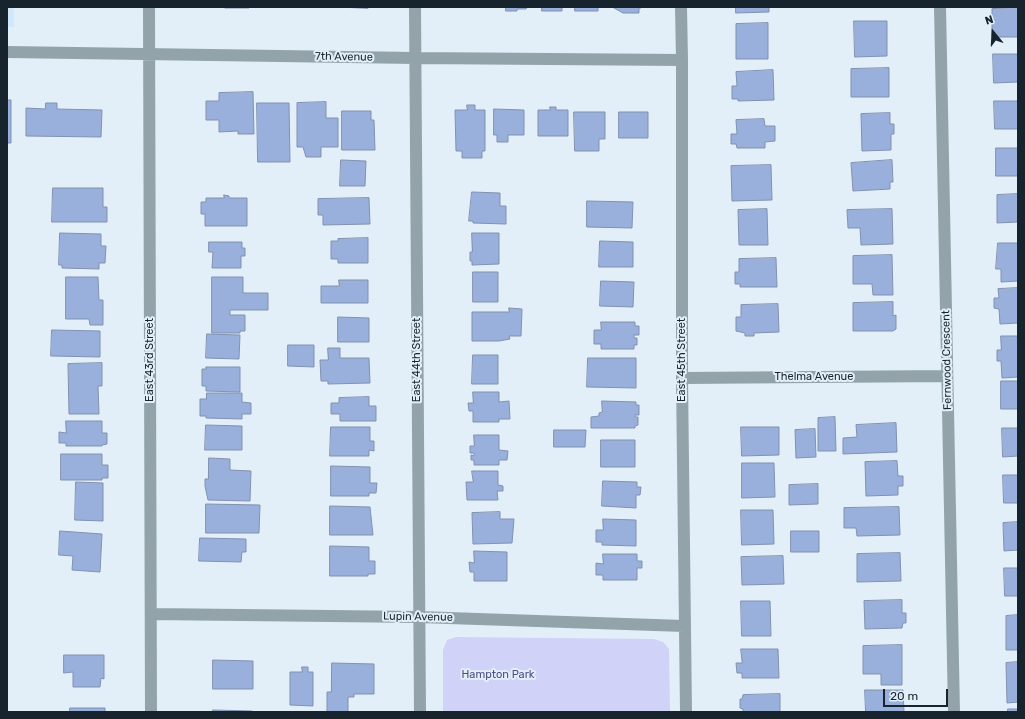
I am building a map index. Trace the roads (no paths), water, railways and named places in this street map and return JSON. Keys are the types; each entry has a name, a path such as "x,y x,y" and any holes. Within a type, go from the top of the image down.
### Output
{"street":[{"name":"East 43rd Street","path":"149,7 151,712"},
{"name":"East 44th Street","path":"415,7 420,712"},
{"name":"East 45th Street","path":"681,7 682,378 686,712"},
{"name":"Fernwood Crescent","path":"940,7 954,712"},
{"name":"7th Avenue","path":"7,52 682,60"},
{"name":"Thelma Avenue","path":"682,378 947,376"},
{"name":"Lupin Avenue","path":"151,614 419,617 684,626"}],"park label":[{"name":"Hampton Park","path":"498,675"}]}
